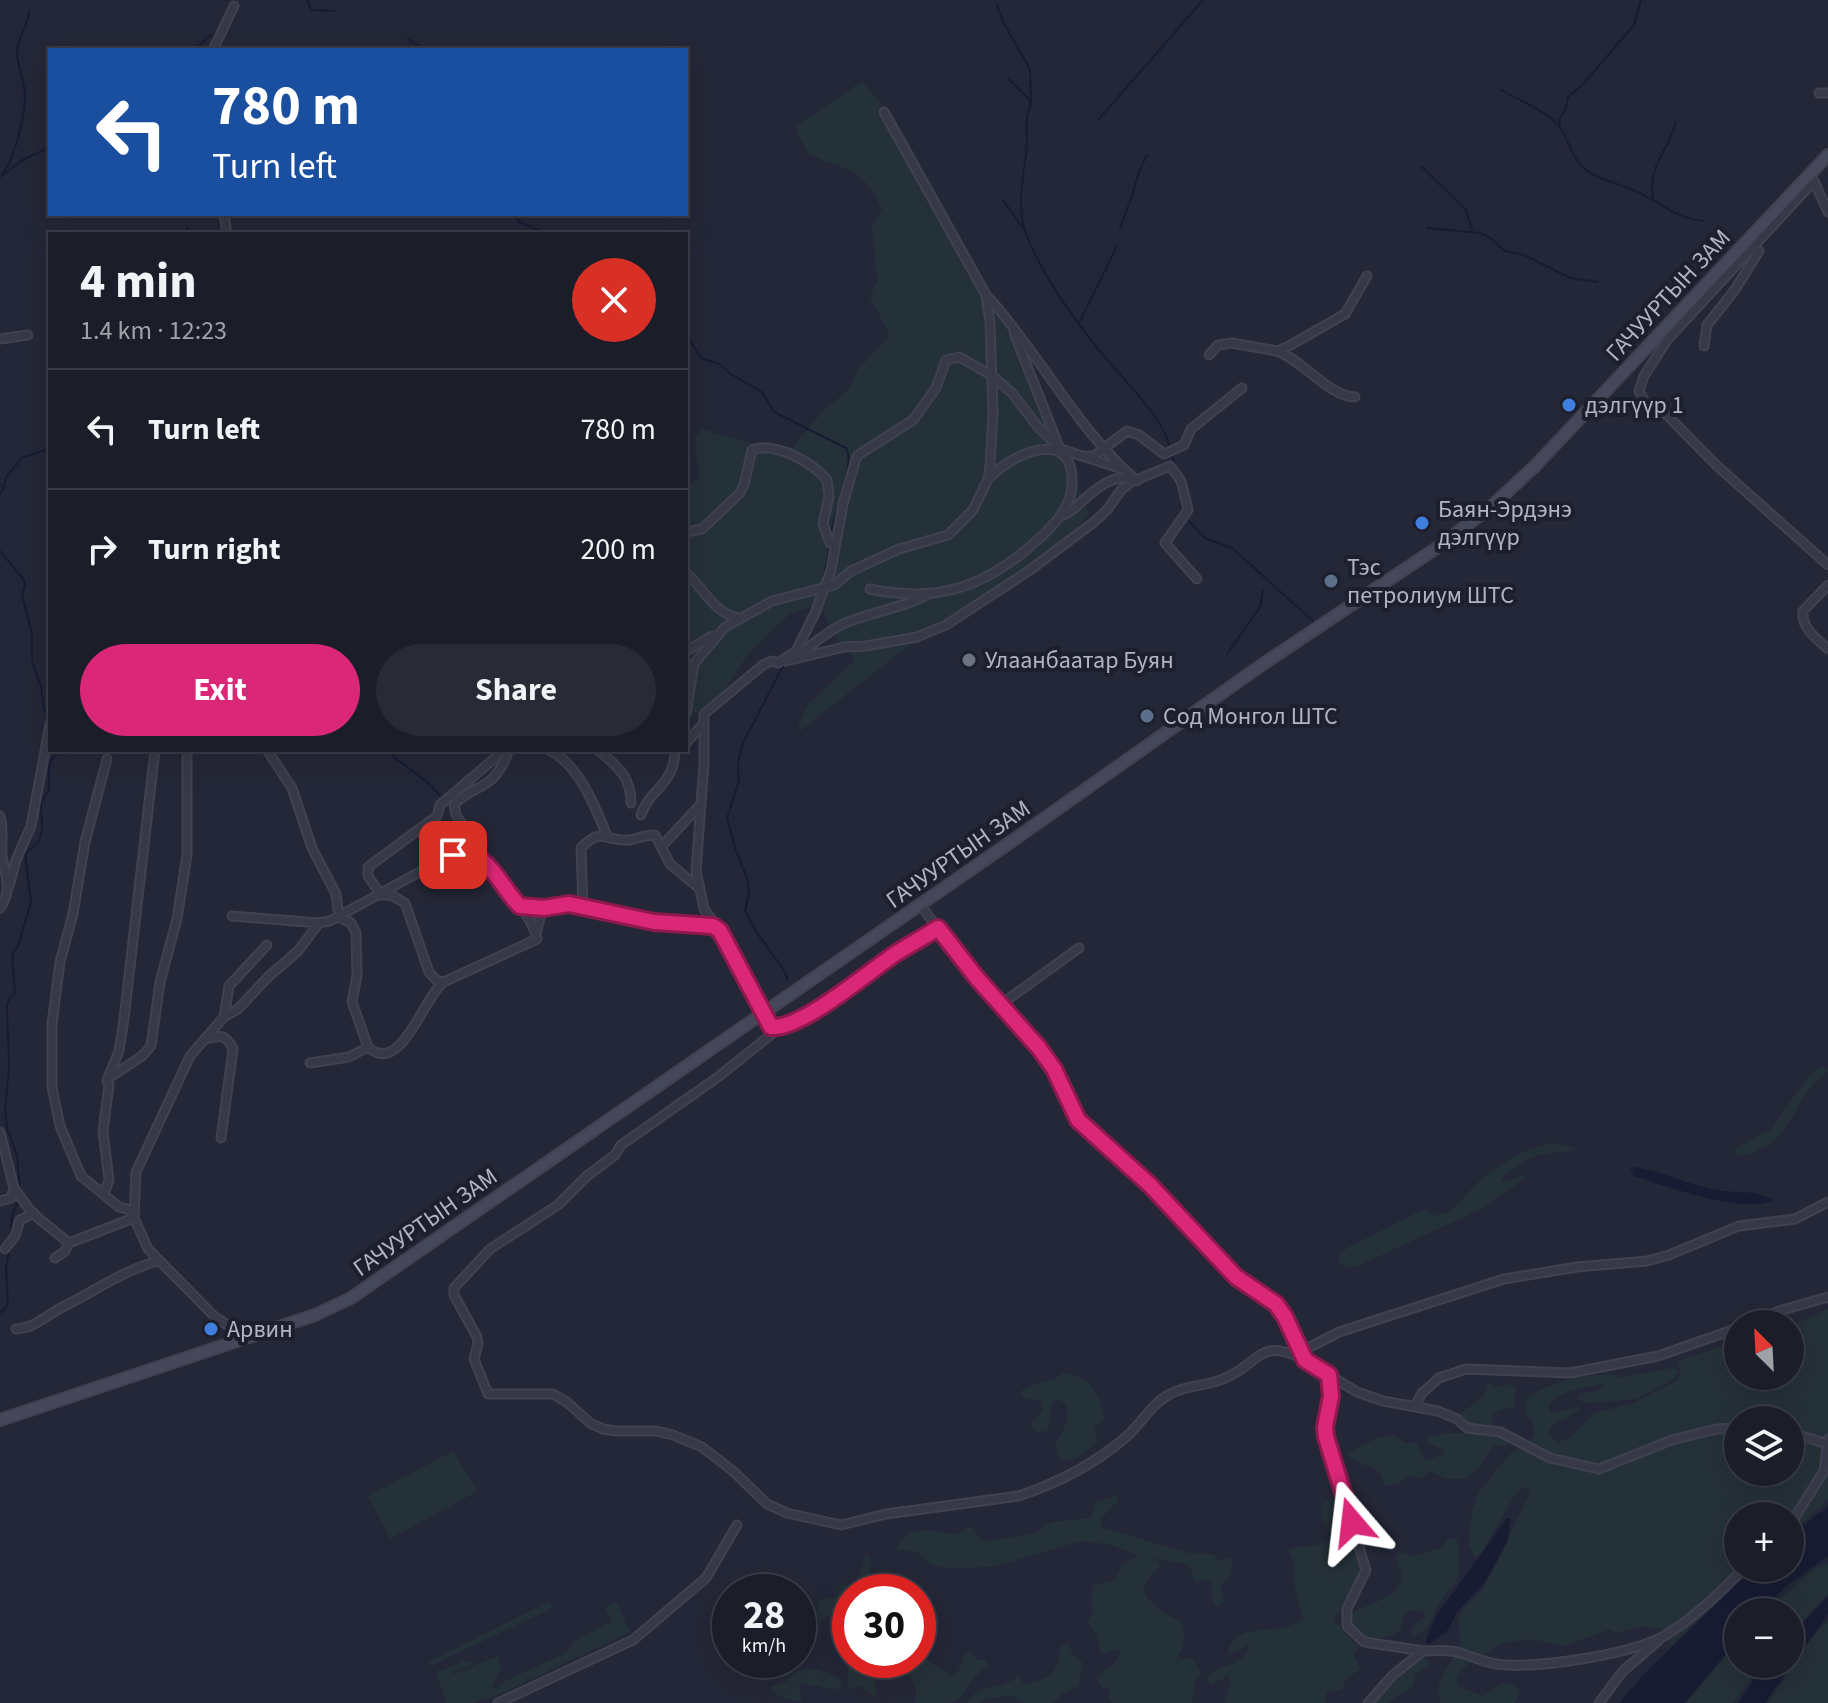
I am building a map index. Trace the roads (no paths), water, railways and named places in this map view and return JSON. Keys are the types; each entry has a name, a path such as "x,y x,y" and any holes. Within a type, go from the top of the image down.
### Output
{"main road":[{"name":"ГАЧУУРТЫН ЗАМ","path":"0,1420 315,1315 351,1298 1266,662 1438,547 1492,506 1535,466 1828,155"}],"street":[{"path":"214,48 234,6"},
{"path":"884,112 986,295 1012,325 1057,391 1104,448 1137,481"},
{"path":"1828,212 1814,181 1667,340 1649,367 1639,391 1645,402 1667,415 1769,514 1828,565"},
{"path":"1704,346 1707,325 1734,291 1759,251"},
{"path":"1277,351 1345,314 1367,276"},
{"path":"986,295 993,413 988,479"},
{"path":"1012,325 1026,368 1061,449"},
{"path":"0,339 28,335"},
{"path":"1209,355 1218,345 1232,343 1277,351 1293,356 1338,392 1355,397"},
{"path":"781,662 800,645 831,570 843,504 858,455 913,420 936,388 949,358 959,357 991,375 1012,393 1038,427 1061,449 1125,470"},
{"path":"1073,455 1094,456 1127,431 1139,435 1164,454 1184,445 1191,429 1242,388"},
{"path":"688,532 702,529 740,493 752,450 759,447 796,455 827,480 829,496 823,524 830,543"},
{"path":"688,650 772,601 823,590 851,571 899,549 948,535 973,510 988,479 1003,464 1024,453 1039,449 1058,452 1069,464 1072,485 1061,516"},
{"path":"1197,579 1165,543 1188,510 1181,481 1170,466 1121,490 1107,510 1063,545 946,625 917,637 844,647 781,662 772,661 752,673 742,685 704,714 696,871 704,909 720,931 773,1033 621,1145 615,1155 587,1176 558,1205 490,1249 454,1288 454,1295 477,1337 474,1359 488,1394 553,1394 590,1423 603,1429 656,1431 673,1435 702,1447 767,1504 787,1513 841,1525 886,1514 1019,1496 1037,1490 1081,1469 1110,1449 1169,1395 1223,1380 1256,1356 1270,1350 1284,1349 1357,1392 1447,1415 1467,1428 1500,1432 1550,1458 1599,1469 1672,1440 1724,1429"},
{"path":"870,589 929,594 955,590 984,580 1019,558 1061,516 1107,482 1131,477 1137,481"},
{"path":"688,575 718,608 731,617 739,618"},
{"path":"1828,585 1801,616 1808,630 1828,649"},
{"path":"781,662 808,650 841,625 907,605 929,594"},
{"path":"688,696 694,664 725,627"},
{"path":"688,741 704,723"},
{"path":"0,908 6,899 16,860 31,826 48,735"},
{"path":"104,1194 109,1180 103,1131 107,1080 119,1051 124,1019 155,752"},
{"path":"107,1080 142,1056 151,1046 153,1038 160,982 177,919 187,855 187,752"},
{"path":"268,752 292,788 312,848 336,894 339,917"},
{"path":"381,895 368,876 368,867 437,816 440,805 500,752"},
{"path":"490,869 456,815 454,804 487,785 503,767 508,752"},
{"path":"553,752 560,756 581,783 607,836"},
{"path":"600,752 623,771 631,803"},
{"path":"641,815 646,804 668,779 677,752"},
{"path":"107,759 85,842 73,914 60,962 52,1024 51,1064 56,1110 76,1167 86,1183 119,1207 134,1211"},
{"path":"662,846 701,804"},
{"path":"0,816 4,828 1,852 9,886"},
{"path":"583,908 581,848 591,837 601,834 624,840 655,835 670,864 700,889"},
{"path":"232,916 319,923 339,917 476,844"},
{"path":"339,917 351,923 356,933 357,975 352,1002 368,1047 382,1054 405,1042 433,992 444,982 537,939 520,906 485,862 469,854 449,856"},
{"path":"381,895 391,895 405,903 410,910 429,972 438,982 444,982"},
{"path":"520,906 531,908 569,904 654,922 706,924 720,931"},
{"path":"920,905 1047,1058 1078,1120 1150,1185 1236,1277 1276,1304 1305,1360"},
{"path":"536,933 541,915 550,906"},
{"path":"55,1258 65,1251 69,1243 131,1219 136,1172 183,1067 224,1017 238,1009 298,951 319,923"},
{"path":"771,1027 784,1027 805,1016 897,952 938,928"},
{"path":"224,1017 229,986 267,945"},
{"path":"1000,1005 1079,948"},
{"path":"204,1040 220,1035 227,1038 233,1049 221,1138"},
{"path":"310,1063 349,1057 368,1047"},
{"path":"0,1132 14,1188 34,1213 69,1243"},
{"path":"0,1201 11,1198 14,1188"},
{"path":"1299,1349 1339,1332 1504,1279 1577,1267 1647,1261 1739,1226 1795,1219 1828,1202"},
{"path":"134,1211 142,1238 158,1261 215,1317 229,1326 238,1341"},
{"path":"5,1249 15,1236 20,1220 34,1213"},
{"path":"16,1329 41,1322 112,1281 158,1261"},
{"path":"1782,1310 1828,1297"},
{"path":"1415,1406 1422,1393 1439,1378 1466,1369 1570,1373 1658,1356 1724,1333"},
{"path":"1329,1375 1331,1396 1326,1437 1366,1570 1347,1609 1347,1626 1364,1642 1423,1651 1451,1651 1484,1663 1509,1665 1596,1655 1639,1646 1665,1635"},
{"path":"1804,1436 1828,1442 1824,1471 1804,1504"},
{"path":"1819,1481 1828,1477"},
{"path":"498,1703 633,1640 706,1578 737,1525"},
{"path":"1599,1703 1623,1671 1727,1582"},
{"path":"1368,1703 1393,1675 1423,1651"}],"water":[{"path":"1635,1167 1712,1189 1755,1193 1773,1200 1761,1204 1725,1202 1634,1176 1630,1170"},
{"path":"1828,1506 1828,1556 1804,1573 1804,1525"},
{"path":"1507,1518 1510,1519 1508,1540 1485,1582 1457,1612 1448,1630 1428,1645 1426,1640 1436,1616"},
{"path":"1739,1582 1792,1582 1774,1598 1724,1598 1724,1656 1685,1703 1619,1703 1646,1672"},
{"path":"1828,1596 1828,1614 1804,1648 1804,1621"},
{"path":"1755,1678 1783,1678 1765,1703 1738,1703"}],"waterway":[{"path":"307,0 311,10 335,11"},
{"path":"1099,119 1203,0"},
{"path":"1560,125 1568,97 1634,25 1641,0"},
{"path":"997,5 1003,22 1030,69 1031,102"},
{"path":"0,177 14,150 23,115 25,90 17,53 29,12"},
{"path":"196,48 211,35"},
{"path":"408,39 421,48"},
{"path":"1008,78 1031,105 1027,116 1021,202 1025,231 1042,268 1079,325 1156,418 1170,448"},
{"path":"1501,90 1535,108 1558,125 1577,160 1591,173 1635,191 1678,214 1704,221"},
{"path":"1653,199 1653,177 1676,122"},
{"path":"3,175 21,161 48,148"},
{"path":"1120,229 1147,155"},
{"path":"1422,167 1466,210 1472,229"},
{"path":"1003,200 1023,228"},
{"path":"516,216 519,222 543,232"},
{"path":"187,227 188,232"},
{"path":"1427,228 1480,233 1505,251 1524,255 1570,278 1598,282"},
{"path":"1079,323 1117,246"},
{"path":"688,337 701,358 719,364 762,392 774,412 846,448 848,466 831,535"},
{"path":"4,488 6,477 22,458 48,449"},
{"path":"1172,454 1175,468"},
{"path":"1176,478 1183,511"},
{"path":"0,484 4,488 0,494"},
{"path":"1185,517 1205,538 1232,548 1314,622"},
{"path":"823,582 830,546"},
{"path":"0,551 24,580 22,595 32,633 32,662 41,686 44,711 48,714"},
{"path":"1227,654 1260,607 1263,591"},
{"path":"791,651 814,607"},
{"path":"784,664 742,745 738,764 739,781 727,818 747,878 749,893 745,911 788,980"},
{"path":"20,1190 17,1155 7,1128 5,1111 9,1066 7,1006 15,993 12,955 18,946 31,902 25,855 39,841 42,831 41,802 49,790 49,768 58,752"},
{"path":"390,752 444,800"},
{"path":"11,1235 12,1215 19,1200"},
{"path":"0,1313 8,1305 6,1268 9,1250"}],"place":[{"name":"дэлгүүр 1","path":"1569,405"},
{"name":"Баян-Эрдэнэ дэлгүүр","path":"1422,523"},
{"name":"Тэс петролиум ШТС","path":"1331,581"},
{"name":"Улаанбаатар Буян","path":"969,660"},
{"name":"Сод Монгол ШТС","path":"1147,716"},
{"name":"Арвин","path":"211,1329"}]}
